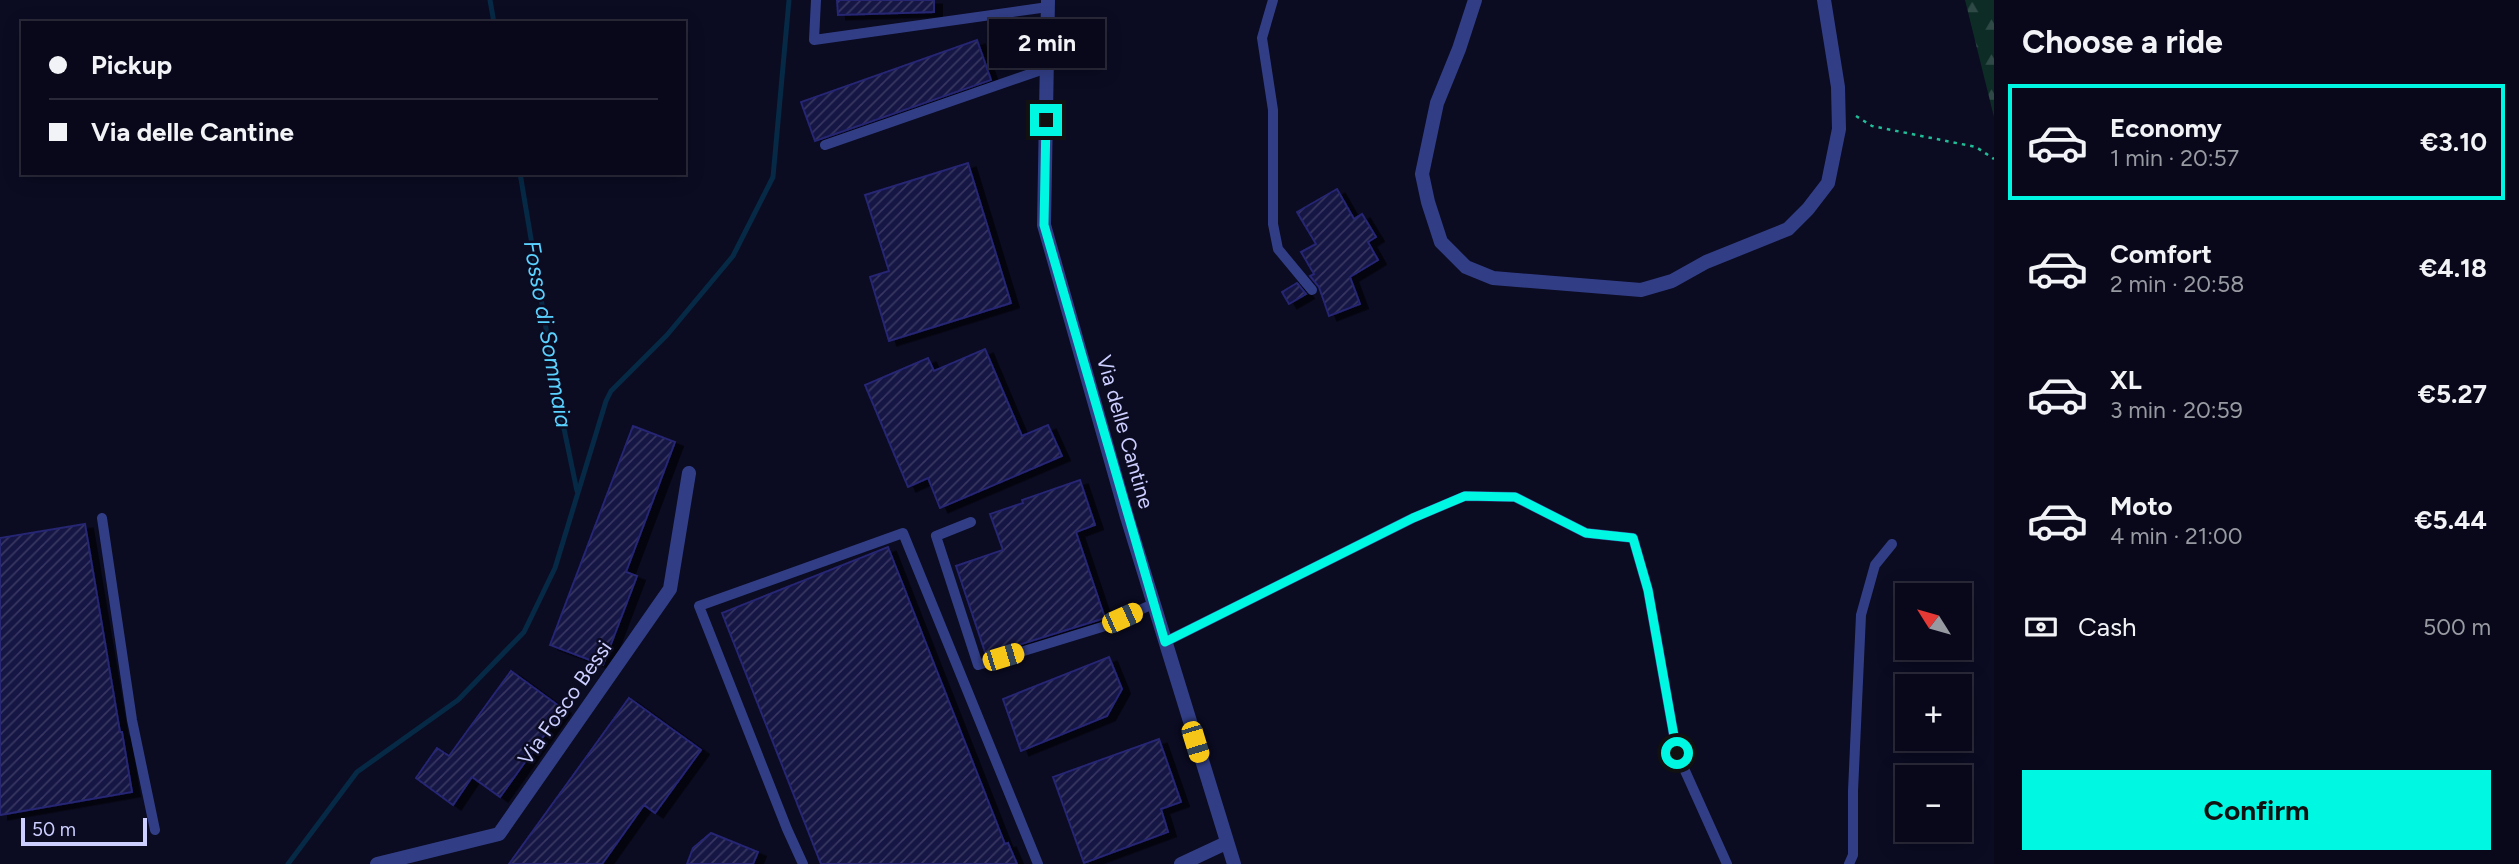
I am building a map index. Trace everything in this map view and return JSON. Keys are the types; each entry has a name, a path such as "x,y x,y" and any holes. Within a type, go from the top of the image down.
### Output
{"street":[{"path":"1475,0 1437,103 1422,174 1441,242 1466,267 1493,278 1642,290 1672,281 1706,262 1788,229 1828,183 1839,128 1838,87 1824,0"},
{"name":"Via delle Cantine","path":"1048,4 1044,225 1153,604 1234,864"},
{"name":"Via Fosco Bessi","path":"377,864 499,834 670,589 689,473"},
{"path":"1181,864 1226,843"}],"lane":[{"path":"816,0 814,40 1048,4"},
{"path":"1273,0 1262,38 1273,110 1273,224 1278,249 1312,290"},
{"path":"825,145 1047,68"},
{"path":"1165,642 1413,518 1465,496 1515,497 1586,533 1633,538 1648,590 1677,753 1727,864"},
{"path":"102,518 132,720 155,830"},
{"path":"971,522 936,536 978,665 1102,627 1153,604"},
{"path":"803,864 699,606 903,533 1038,864"},
{"path":"1849,864 1853,855 1853,791 1861,615 1875,565 1892,544"}],"path":[{"path":"1838,106 1872,126 1976,147 1994,159"}],"green space":[{"path":"1965,0 1994,0 1994,117"}],"building":[{"path":"837,0 934,0 934,12 838,15"},
{"path":"977,40 991,80 815,141 801,102"},
{"path":"968,163 1011,303 889,341 870,277 889,271 865,195"},
{"path":"1337,189 1354,219 1362,214 1376,237 1368,242 1378,260 1350,277 1360,304 1329,316 1319,287 1310,276 1314,274 1301,252 1316,244 1297,212"},
{"path":"1297,283 1306,294 1289,304 1282,292"},
{"path":"985,349 1022,436 1048,425 1062,456 940,508 928,478 908,487 865,385 928,358 934,371"},
{"path":"633,426 675,442 626,572 637,576 603,665 550,645"},
{"path":"1080,480 1095,525 1076,532 1105,618 986,655 956,566 1003,550 990,514"},
{"path":"85,524 132,792 0,815 0,538"},
{"path":"888,547 1005,844 1008,843 1017,864 821,864 722,613"},
{"path":"1109,657 1122,689 1107,716 1021,751 1003,699"},
{"path":"511,671 563,709 500,797 472,777 453,805 416,778 437,748 449,756"},
{"path":"629,698 701,750 655,813 644,805 602,864 509,864"},
{"path":"1159,739 1181,802 1161,809 1168,832 1084,863 1053,777"},
{"path":"711,833 758,852 753,864 687,864 693,848"}],"waterway":[{"name":"Fosso di Sommaia","path":"490,0 494,21"},
{"path":"288,864 357,772 458,700 524,632 555,568 611,391 667,335 733,256 773,177 789,0"},
{"name":"Fosso di Sommaia","path":"520,175 558,400 577,491"}],"route":[{"path":"1046,120 1044,225 1165,642 1413,518 1465,496 1515,497 1586,533 1633,538 1648,590 1677,753"}]}
